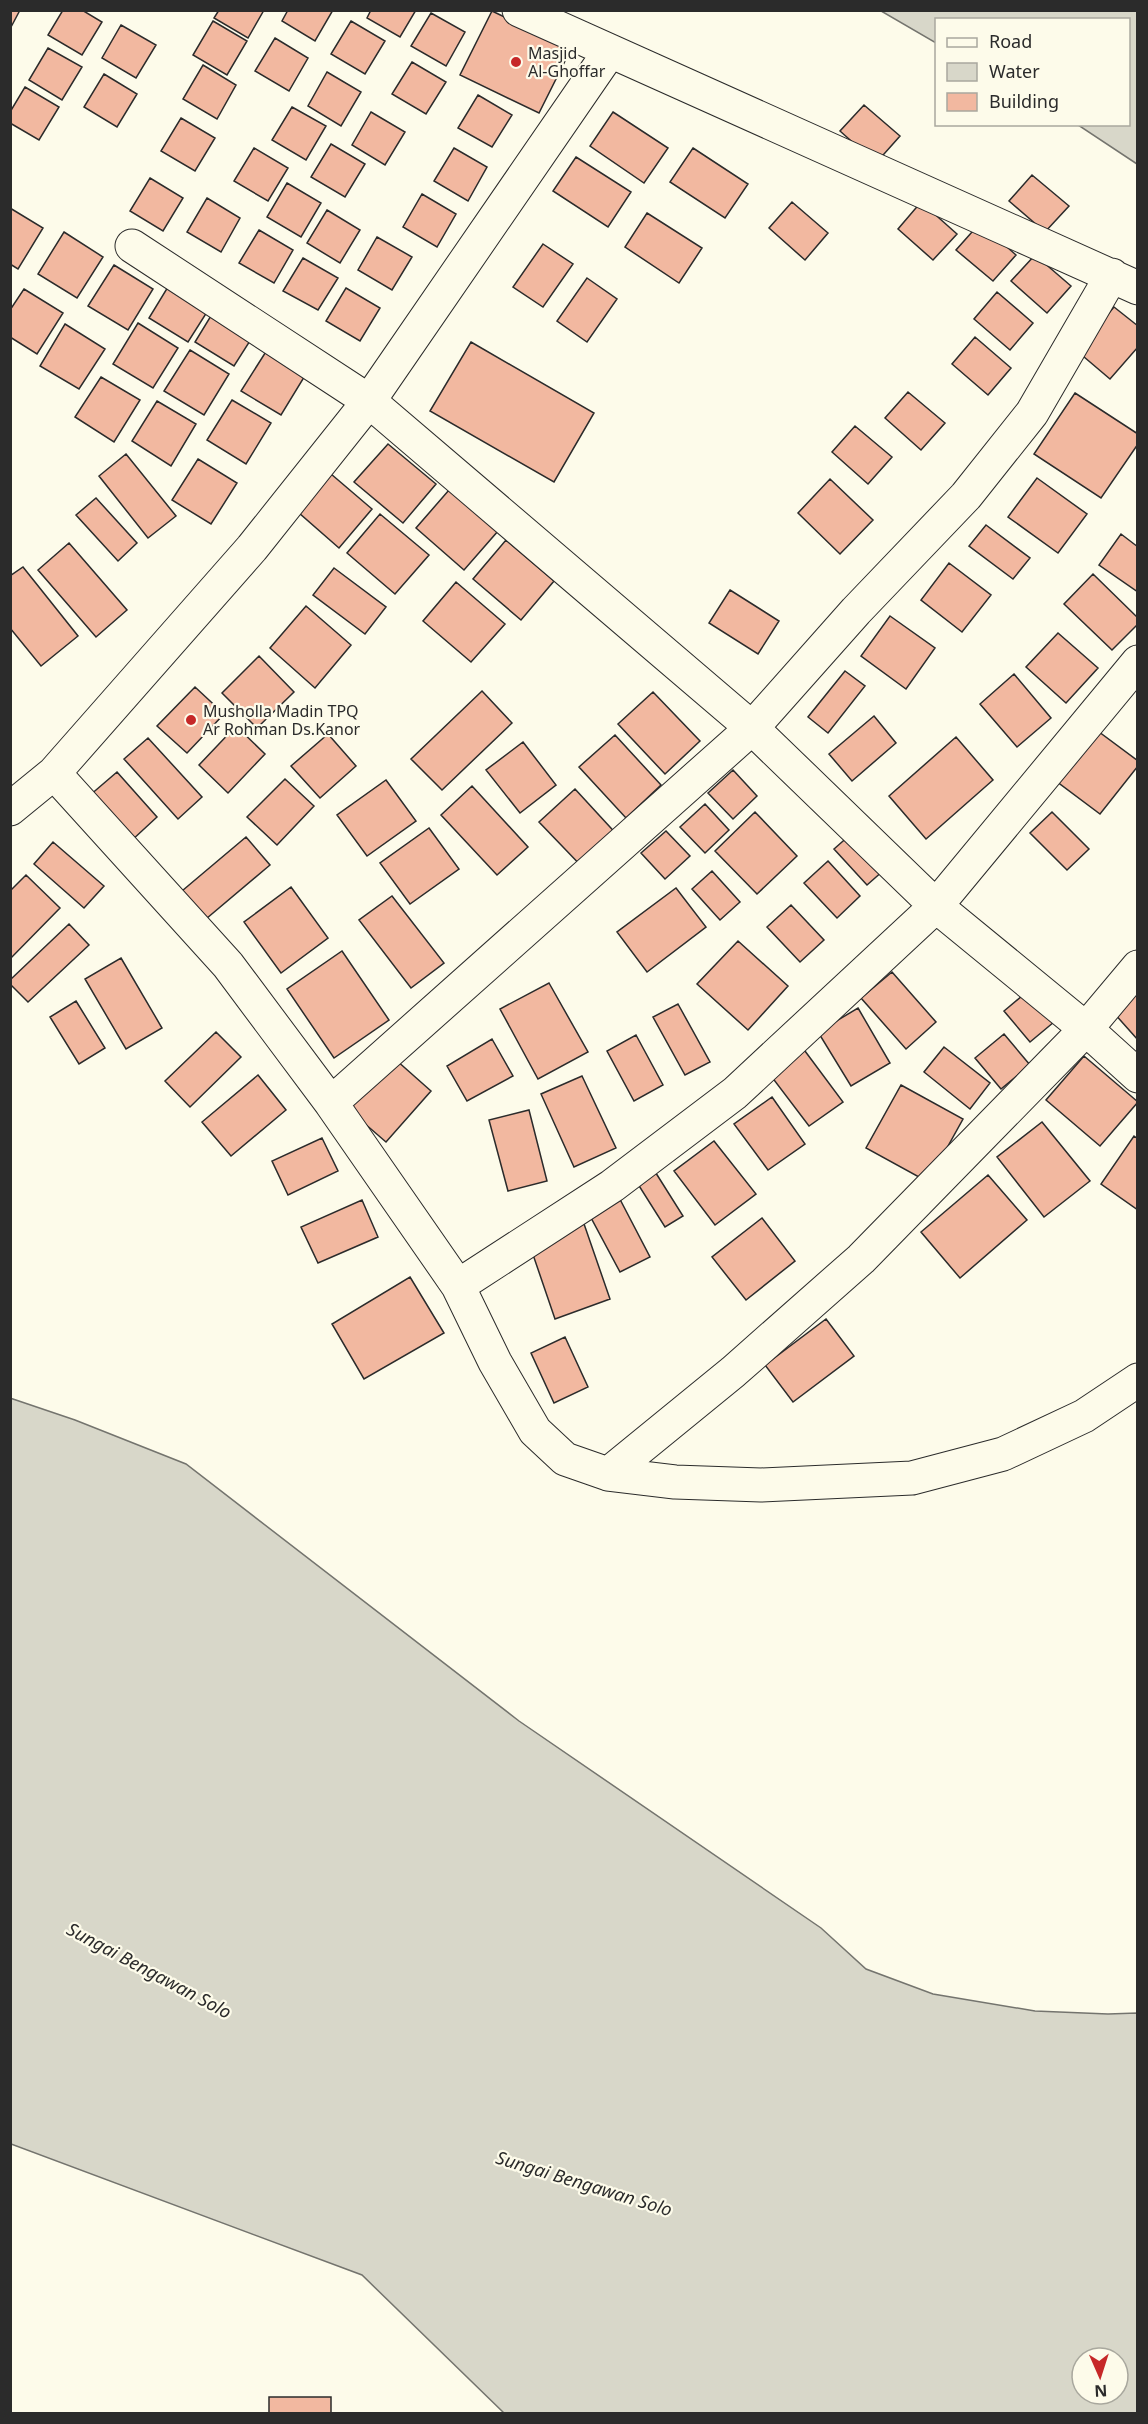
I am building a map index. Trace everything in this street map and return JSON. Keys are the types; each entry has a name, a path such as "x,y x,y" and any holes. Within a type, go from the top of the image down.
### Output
{"street":[{"path":"331,1103 752,728 856,611 966,496 1032,413 1125,281 519,10"},
{"path":"10,809 54,773 252,548 369,401 610,51"},
{"path":"132,246 369,401 752,728 936,906 1086,1029 1137,1076"},
{"path":"458,1286 612,1186 735,1093 936,906 1137,663"},
{"path":"54,773 228,965 331,1103 458,1286 495,1362 535,1431 565,1459 608,1474 675,1482 761,1485 912,1478 1003,1454 1084,1416 1137,1380"},
{"path":"608,1474 732,1372 861,1259 1086,1029 1137,967"}],"water":[{"path":"881,11 1137,11 1137,164 1080,126 1130,126 1130,18 935,18 935,42"},
{"name":"Sungai Bengawan Solo","path":"10,1398 75,1420 186,1464 519,1721 821,1928 866,1969 933,1994 1035,2011 1137,2013 1137,2413 504,2413 362,2275 11,2144"}],"building":[{"path":"10,10 20,10 10,29"},
{"path":"63,10 82,10 102,22 82,55 48,35"},
{"path":"219,10 264,10 248,38 214,18"},
{"path":"288,10 333,10 315,41 282,21"},
{"path":"371,10 416,10 400,37 367,18"},
{"name":"Masjid Al-Ghoffar","path":"492,11 571,49 539,113 460,75"},
{"path":"431,13 465,32 446,66 411,46"},
{"path":"213,21 247,41 227,75 193,55"},
{"path":"351,21 385,41 365,74 331,54"},
{"path":"121,25 156,45 136,78 102,58"},
{"path":"275,38 308,58 289,91 255,71"},
{"path":"48,48 82,67 62,100 29,80"},
{"path":"412,62 446,82 426,114 392,94"},
{"path":"203,65 236,85 217,119 183,99"},
{"path":"327,72 361,92 341,126 308,106"},
{"path":"104,74 137,94 117,127 84,107"},
{"path":"25,87 59,107 39,140 10,123 10,112"},
{"path":"478,95 512,115 492,147 458,128"},
{"path":"864,105 900,136 876,163 840,131"},
{"path":"292,107 326,126 306,160 272,140"},
{"path":"371,112 405,132 385,165 352,145"},
{"path":"613,112 668,148 644,183 590,146"},
{"path":"181,118 215,138 195,171 161,151"},
{"path":"331,144 365,164 345,197 311,177"},
{"path":"254,148 288,168 268,201 234,181"},
{"path":"454,148 487,167 468,201 434,181"},
{"path":"693,148 748,184 725,218 670,182"},
{"path":"576,157 631,192 608,227 553,191"},
{"path":"1032,175 1069,206 1045,232 1009,201"},
{"path":"150,178 183,198 163,231 130,211"},
{"path":"287,183 321,203 301,237 267,217"},
{"path":"422,194 456,214 437,247 403,227"},
{"path":"207,198 240,218 221,252 187,232"},
{"path":"792,202 828,233 805,260 769,228"},
{"path":"921,202 957,234 933,260 898,229"},
{"path":"10,208 43,228 18,269 10,264"},
{"path":"327,210 360,230 340,263 307,243"},
{"path":"647,213 702,248 679,283 625,247"},
{"path":"980,223 1016,255 993,281 956,250"},
{"path":"259,230 293,250 274,283 239,263"},
{"path":"64,232 103,257 77,298 38,274"},
{"path":"377,237 412,257 392,290 358,270"},
{"path":"543,244 573,264 543,307 513,287"},
{"path":"1035,255 1071,286 1047,313 1011,281"},
{"path":"303,258 338,278 318,310 283,291"},
{"path":"114,265 153,289 128,330 88,306"},
{"path":"174,277 214,301 188,342 149,318"},
{"path":"587,278 617,299 587,342 557,321"},
{"path":"346,288 380,308 360,341 326,321"},
{"path":"24,289 63,313 37,354 10,337 10,310"},
{"path":"997,292 1033,323 1010,350 974,319"},
{"path":"220,301 260,325 234,366 195,342"},
{"path":"1114,307 1138,326 1138,347 1110,379 1077,351"},
{"path":"138,323 178,348 153,388 113,364"},
{"path":"65,324 105,349 79,389 40,366"},
{"path":"975,337 1011,368 988,395 952,364"},
{"path":"471,342 594,413 554,482 430,411"},
{"path":"190,350 229,374 204,415 164,391"},
{"path":"267,350 306,374 281,415 241,391"},
{"path":"101,377 140,400 114,442 75,417"},
{"path":"908,392 945,423 921,450 885,418"},
{"path":"1075,393 1138,434 1138,444 1101,498 1034,454"},
{"path":"232,400 271,423 246,464 207,440"},
{"path":"157,401 196,424 171,466 132,441"},
{"path":"855,426 892,457 868,484 832,452"},
{"path":"388,444 436,484 403,523 354,482"},
{"path":"126,454 176,516 148,538 99,476"},
{"path":"198,459 237,483 211,524 172,500"},
{"path":"324,468 372,509 339,548 291,506"},
{"path":"1037,478 1087,514 1058,553 1008,517"},
{"path":"830,479 873,520 840,554 798,513"},
{"path":"449,490 498,531 464,570 416,528"},
{"path":"96,498 137,543 118,561 76,515"},
{"path":"380,514 429,555 395,594 347,553"},
{"path":"986,525 1030,558 1013,579 969,546"},
{"path":"1121,534 1138,547 1138,592 1099,565"},
{"path":"506,540 554,581 521,620 473,579"},
{"path":"69,543 127,610 96,637 38,570"},
{"path":"949,563 991,595 962,632 921,600"},
{"path":"23,567 78,636 41,666 10,628 10,576"},
{"path":"334,568 386,607 365,634 313,595"},
{"path":"1093,574 1138,618 1138,624 1112,650 1064,604"},
{"path":"456,582 505,624 471,662 423,621"},
{"path":"730,590 779,621 758,654 709,623"},
{"path":"306,606 351,645 315,688 270,648"},
{"path":"890,616 935,648 906,689 861,656"},
{"path":"1058,633 1098,668 1066,703 1026,667"},
{"path":"259,656 294,692 257,728 222,693"},
{"path":"845,671 865,686 828,733 808,717"},
{"path":"1014,674 1051,718 1017,747 980,704"},
{"name":"Musholla Madin TPQ Ar Rohman Ds.Kanor","path":"195,687 224,714 187,753 157,726"},
{"path":"482,691 512,723 442,790 411,759"},
{"path":"653,692 700,741 665,774 618,724"},
{"path":"874,716 896,743 852,781 829,754"},
{"path":"1087,723 1138,761 1138,766 1100,814 1048,775"},
{"path":"236,726 265,754 228,793 199,765"},
{"path":"328,734 356,766 320,798 291,766"},
{"path":"615,735 661,785 626,818 579,767"},
{"path":"956,737 993,780 926,839 889,796"},
{"path":"148,738 202,797 178,819 124,759"},
{"path":"523,742 556,785 520,813 486,770"},
{"path":"733,770 757,796 733,819 708,793"},
{"path":"117,772 157,817 130,842 89,796"},
{"path":"285,779 314,806 277,845 247,817"},
{"path":"386,780 416,821 367,856 337,815"},
{"path":"472,786 528,847 497,875 441,815"},
{"path":"575,789 621,839 587,872 539,822"},
{"path":"705,804 729,830 705,853 680,827"},
{"path":"755,812 797,856 757,894 715,851"},
{"path":"1052,812 1089,849 1067,870 1030,833"},
{"path":"859,827 892,863 867,885 834,849"},
{"path":"429,828 459,869 410,904 380,863"},
{"path":"666,831 690,856 665,879 641,853"},
{"path":"246,837 270,865 200,924 176,896"},
{"path":"53,842 104,886 84,908 34,864"},
{"path":"828,861 860,896 837,918 804,883"},
{"path":"712,871 740,902 720,920 692,889"},
{"path":"26,875 60,908 10,959 10,891"},
{"path":"291,887 328,938 281,973 244,922"},
{"path":"676,888 706,927 647,972 617,932"},
{"path":"392,896 444,963 411,988 359,920"},
{"path":"791,905 824,940 800,962 767,927"},
{"path":"69,924 89,945 28,1002 10,984 10,980"},
{"path":"738,941 788,986 748,1030 697,984"},
{"path":"342,951 389,1020 334,1058 287,989"},
{"path":"121,958 162,1028 126,1049 85,979"},
{"path":"892,972 936,1022 906,1049 861,998"},
{"path":"1138,975 1138,1040 1105,1003"},
{"path":"549,983 588,1052 538,1079 500,1009"},
{"path":"1034,986 1060,1017 1030,1042 1004,1011"},
{"path":"76,1001 105,1048 79,1064 50,1017"},
{"path":"678,1004 710,1062 685,1075 653,1017"},
{"path":"858,1008 890,1063 851,1086 818,1032"},
{"path":"216,1032 241,1057 190,1107 165,1081"},
{"path":"1004,1034 1030,1065 1001,1089 975,1058"},
{"path":"636,1035 663,1085 634,1101 607,1051"},
{"path":"492,1039 513,1076 467,1101 447,1066"},
{"path":"802,1047 843,1102 809,1126 768,1072"},
{"path":"944,1047 990,1083 970,1109 924,1072"},
{"path":"387,1052 431,1091 386,1142 342,1104"},
{"path":"1084,1056 1138,1102 1100,1146 1046,1100"},
{"path":"258,1075 286,1110 231,1156 202,1122"},
{"path":"582,1076 616,1148 574,1167 541,1094"},
{"path":"901,1085 963,1119 928,1182 866,1148"},
{"path":"772,1097 805,1144 768,1170 734,1124"},
{"path":"529,1110 547,1181 508,1191 489,1120"},
{"path":"1042,1122 1090,1181 1044,1217 997,1157"},
{"path":"1134,1136 1138,1139 1138,1210 1101,1184"},
{"path":"322,1138 338,1171 288,1195 272,1161"},
{"path":"714,1141 756,1194 715,1225 674,1171"},
{"path":"654,1170 683,1216 665,1227 636,1181"},
{"path":"988,1175 1027,1220 960,1278 921,1232"},
{"path":"612,1184 650,1257 620,1272 581,1199"},
{"path":"362,1200 378,1237 318,1263 301,1227"},
{"path":"762,1218 795,1261 746,1300 712,1257"},
{"path":"583,1221 610,1299 555,1319 528,1240"},
{"path":"410,1277 444,1333 364,1379 332,1324"},
{"path":"826,1319 854,1356 793,1402 765,1365"},
{"path":"565,1337 588,1387 554,1403 531,1353"},
{"path":"269,2397 331,2397 331,2414 269,2414"}],"place":[{"name":"Masjid Al-Ghoffar","path":"516,62"},
{"name":"Musholla Madin TPQ Ar Rohman Ds.Kanor","path":"191,720"}]}
